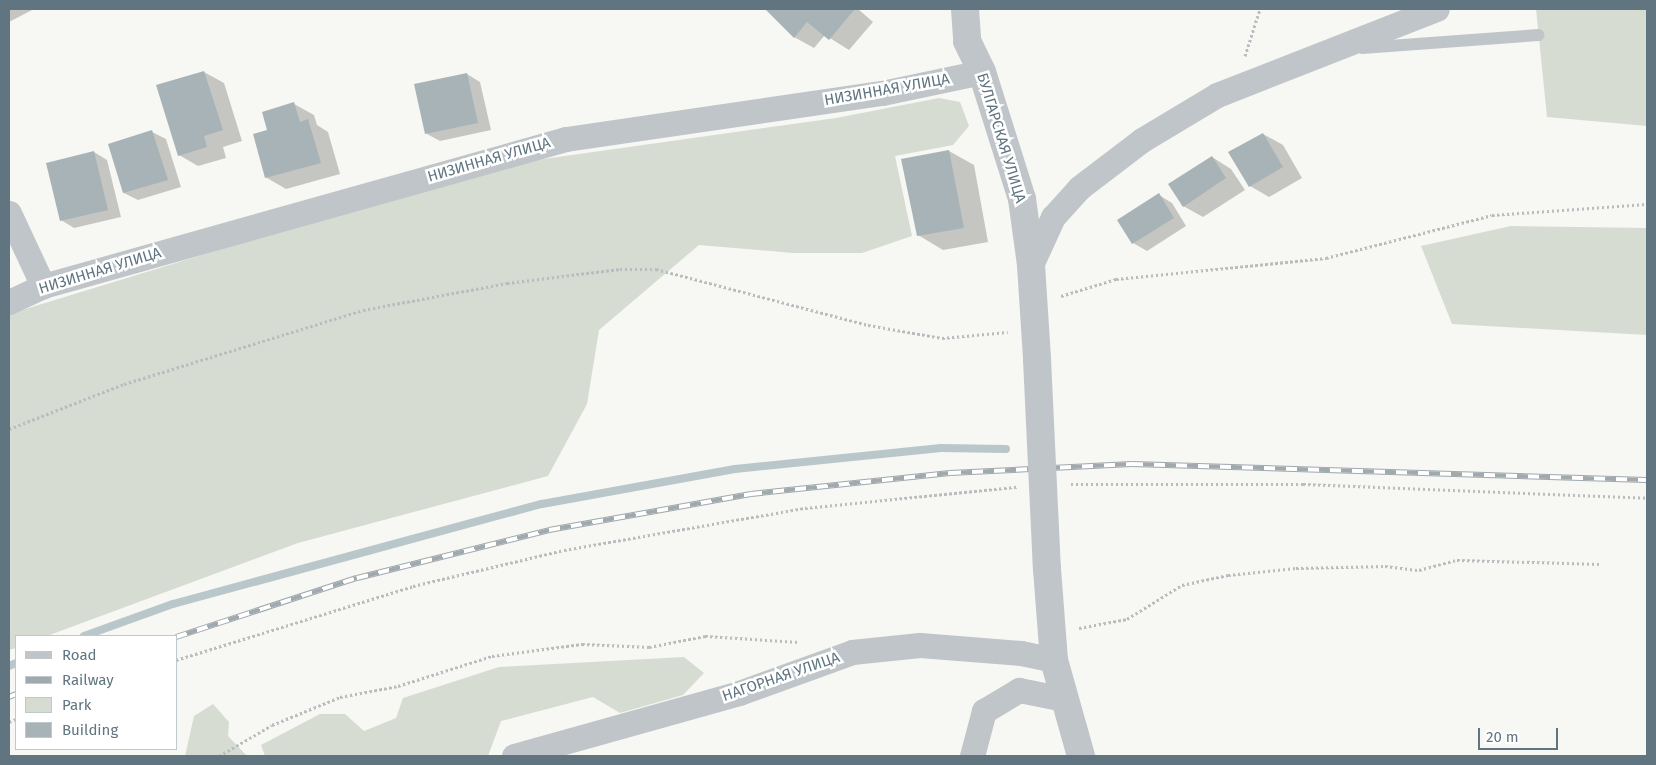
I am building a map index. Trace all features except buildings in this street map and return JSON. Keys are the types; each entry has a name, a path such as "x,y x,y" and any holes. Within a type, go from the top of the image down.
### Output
{"street":[{"path":"947,9 967,41"},
{"name":"БУЛГАРСКАЯ УЛИЦА","path":"965,9 967,41 982,72 1022,198 1031,264 1047,569 1054,660 1081,756"},
{"path":"1031,264 1053,217 1079,188 1142,140 1236,88 1298,60 1437,9"},
{"name":"НИЗИННАЯ УЛИЦА","path":"9,302 43,286 566,138 882,94 982,72"},
{"path":"9,213 43,286"},
{"name":"НАГОРНАЯ УЛИЦА","path":"514,756 740,692 852,652 920,645 1021,653 1054,660"},
{"path":"972,756 984,710 1019,690 1064,699"}],"lane":[{"path":"1298,60 1387,44 1539,35"}],"path":[{"path":"1236,88 1260,9"},
{"path":"9,429 124,384 363,310 507,283 620,269 656,269 868,325 942,338 1034,320 1050,300 1116,280 1326,258 1492,215 1647,204"},
{"path":"1064,485 1303,484 1647,498"},
{"path":"178,659 413,586 564,550 805,508 1027,486"},
{"path":"1071,629 1128,619 1182,585 1228,575 1296,568 1385,566 1419,570 1457,560 1599,564"},
{"path":"219,756 272,725 340,697 398,686 492,656 582,644 649,647 705,636 807,644"}],"green space":[{"path":"1536,9 1647,9 1647,126 1547,117"},
{"path":"939,98 960,102 969,126 953,145 895,156 912,236 862,253 793,253 699,245 599,330 587,404 548,476 298,543 50,635 15,635 15,648 9,650 9,314 493,166 836,118"},
{"path":"1511,226 1647,228 1647,335 1452,324 1421,246"},
{"path":"684,657 704,673 683,695 620,713 593,697 501,721 488,756 265,756 261,745 320,714 345,714 364,731 396,718 403,698 499,667"},
{"path":"213,704 229,722 228,736 247,756 185,756 194,716"}],"waterway":[{"path":"87,635 173,604 542,504 735,469 941,448 1006,449"},
{"path":"9,666 15,663"}],"railway":[{"path":"178,636 357,578 549,530 751,494 950,473 1132,464 1647,480"},
{"path":"9,697 15,694"}]}
